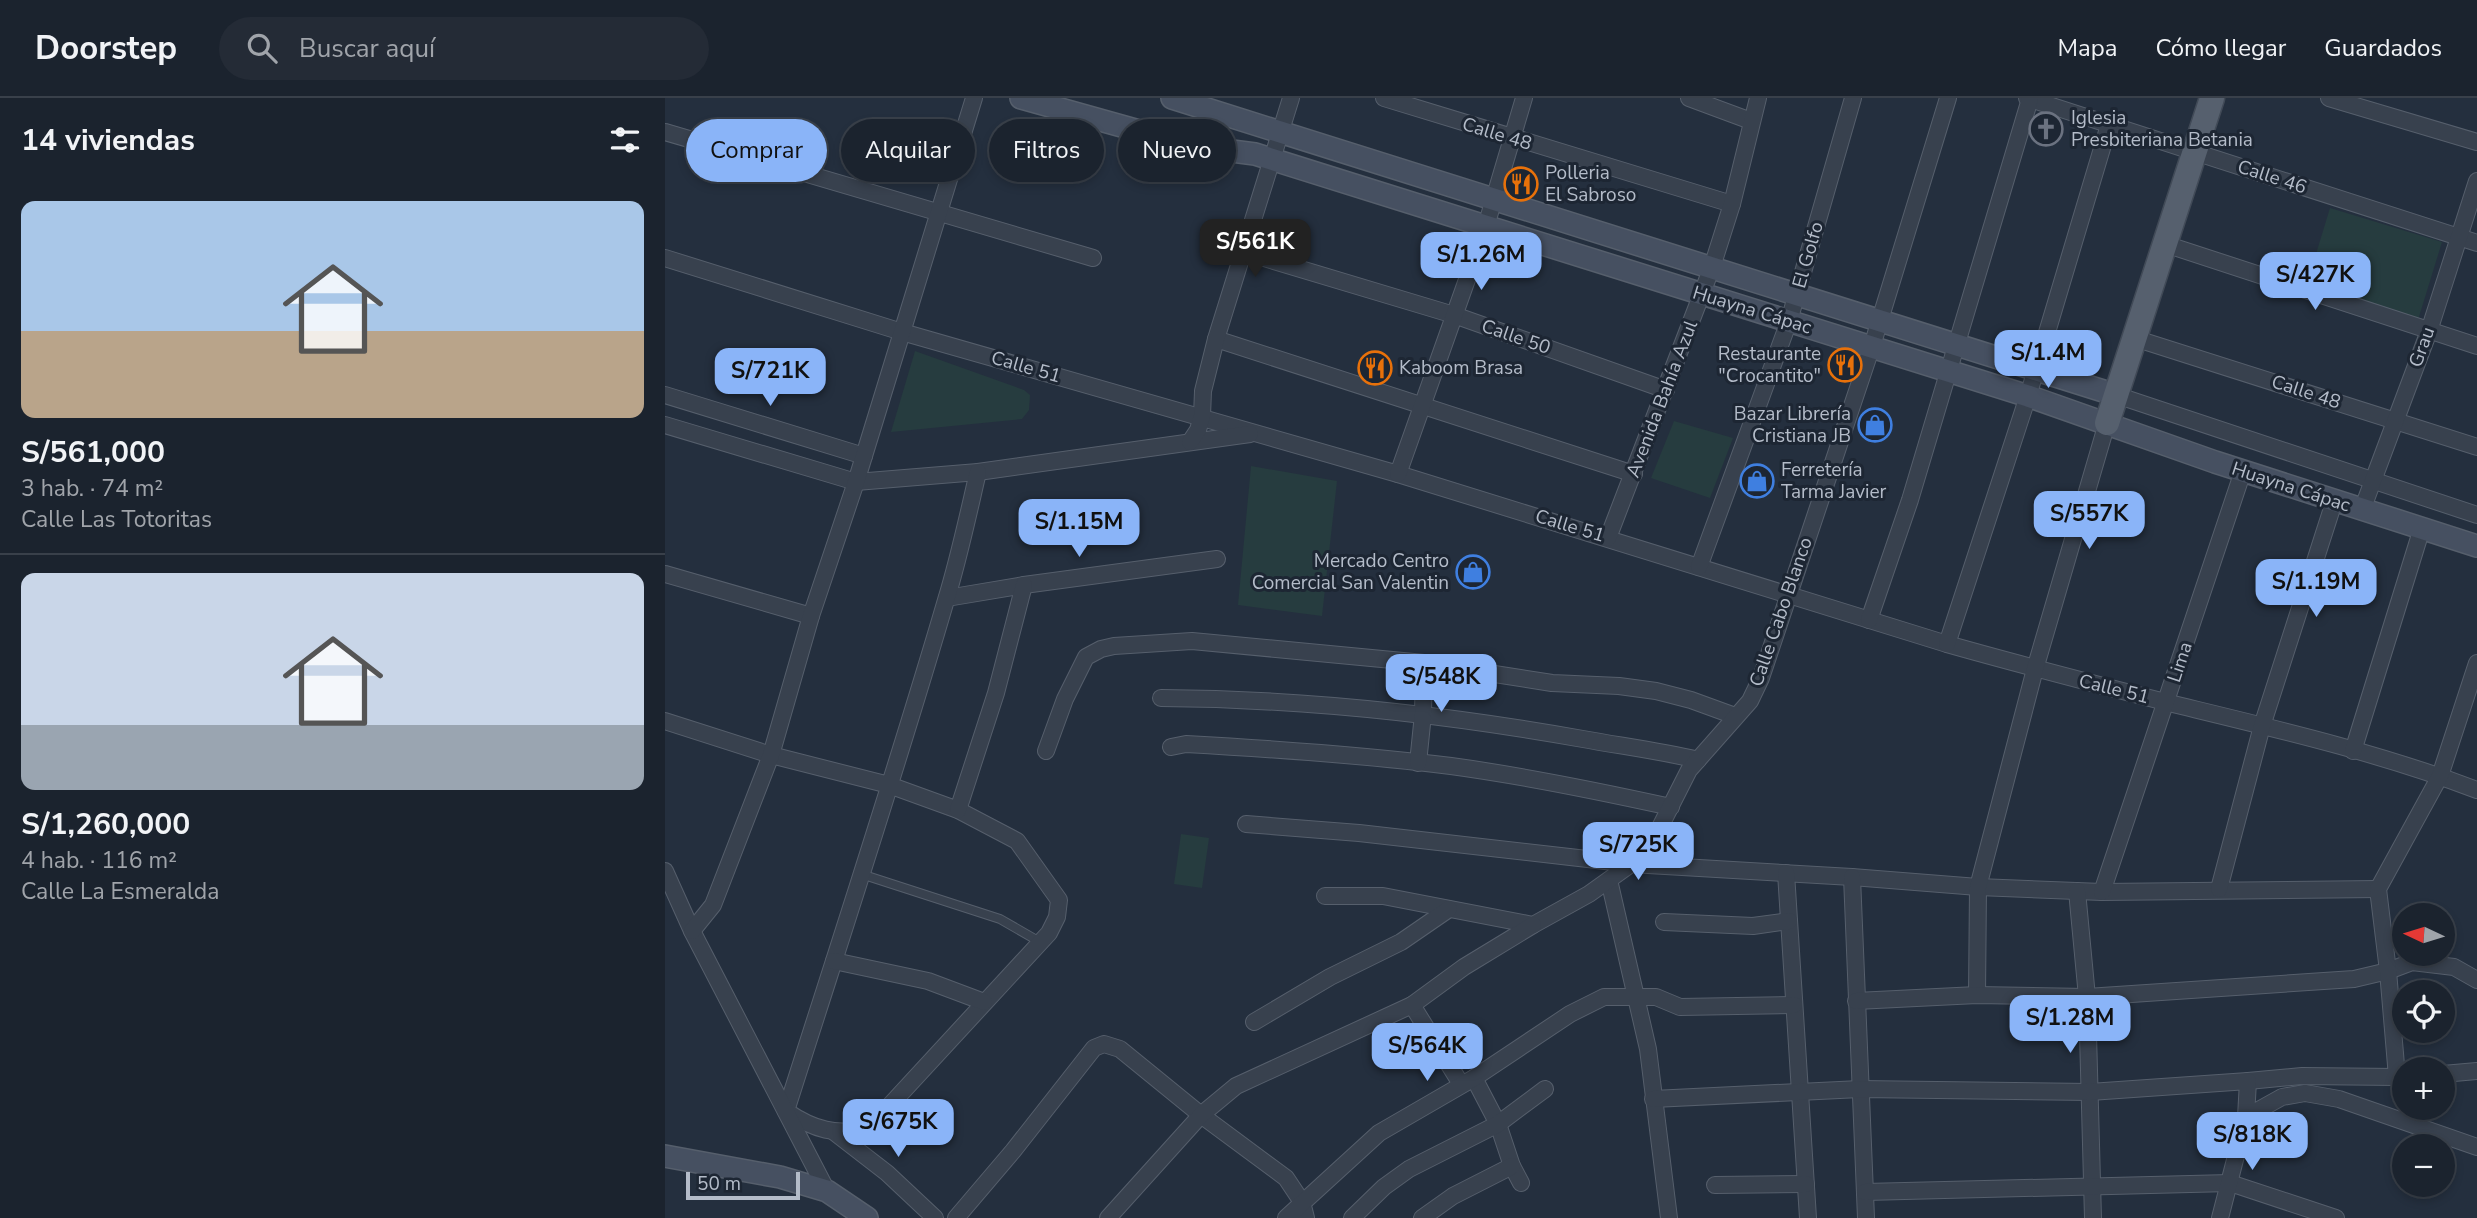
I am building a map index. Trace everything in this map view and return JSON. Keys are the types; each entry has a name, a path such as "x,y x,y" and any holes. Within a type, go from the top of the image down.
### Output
{"main road":[{"name":"Huayna Cápac","path":"1021,98 1193,146 1237,151 1271,159 2028,396 2334,502 2477,546"},
{"name":"Huayna Cápac","path":"1172,98 2116,395"},
{"path":"2107,423 2212,98"},
{"path":"665,1156 780,1177 827,1191 867,1218"}],"street":[{"path":"692,931 713,905 771,755 811,616 856,482 974,98"},
{"path":"1190,442 1198,430 1202,416 1203,391 1216,339 1291,98"},
{"name":"Calle 48","path":"1384,98 1732,204"},
{"path":"1398,474 1486,226 1524,98"},
{"path":"1689,98 1751,121"},
{"name":"Avenida Bahía Azul","path":"1608,538 1712,267 1732,204 1758,98"},
{"name":"El Golfo","path":"1699,567 1789,321 1853,98"},
{"name":"Calle Cabo Blanco","path":"1108,1218 1201,1115 1236,1086 1412,1005 1464,967 1609,880 1650,847 1689,770 1750,701 1761,678 1872,346 1948,98"},
{"path":"2329,98 2477,142"},
{"path":"1869,620 1958,345 2029,99"},
{"name":"Calle 46","path":"2029,99 2477,243"},
{"path":"1947,644 2028,396 2109,125"},
{"path":"665,132 1093,258"},
{"name":"Grau","path":"2361,510 2429,331 2477,181"},
{"path":"2165,244 2477,346"},
{"name":"Calle 50","path":"1244,253 1454,315 1666,390"},
{"name":"Calle 51","path":"665,258 902,332 1398,474 1947,644 2353,751 2440,776 2477,790"},
{"name":"Calle 48","path":"2134,338 2477,447"},
{"path":"1216,339 1634,474"},
{"name":"Huayna Cápac","path":"2116,395 2477,515"},
{"path":"665,396 864,456"},
{"path":"1977,995 1978,887 2035,669 2107,423"},
{"path":"665,425 856,482 978,472 1258,433"},
{"name":"Lima","path":"2102,892 2243,471"},
{"path":"786,1111 947,598 978,472"},
{"path":"2219,889 2262,726 2334,502"},
{"path":"2353,751 2422,528"},
{"path":"947,598 1217,559"},
{"path":"665,574 811,616"},
{"path":"957,810 996,693 1024,585"},
{"path":"1046,751 1065,699 1086,657 1114,646 1192,641 1425,663 1552,683 1619,686 1656,691 1735,716"},
{"path":"1418,763 1425,663"},
{"path":"2399,1057 2378,889 2440,776 2477,663"},
{"path":"1161,698 1299,702 1423,714 1528,729 1698,760"},
{"path":"665,722 771,755 889,785 957,810 1017,841 1059,900 1049,933 869,1128 834,1132 801,1121 786,1111"},
{"path":"1171,747 1186,744 1303,751 1418,763 1510,775 1671,807"},
{"path":"1246,824 1359,833 1631,864 1978,887 2102,892 2378,889"},
{"path":"665,871 692,931 827,1191"},
{"path":"1786,873 1808,1218"},
{"path":"1852,877 1865,1218"},
{"path":"1609,880 1648,1049 1669,1218"},
{"path":"2077,891 2087,997 2092,1218"},
{"path":"1325,896 1383,896 1533,925"},
{"path":"1254,1023 1330,977 1401,942 1449,909"},
{"path":"1664,922 1753,926 1789,921"},
{"path":"834,961 928,981 984,1002"},
{"path":"1856,1001 1977,995 2087,997 2354,979 2412,962 2454,967 2477,980"},
{"path":"1286,1218 1304,1210 1379,1133 1468,1081 1570,1014 1604,997 1656,997 1680,1007 1794,1005"},
{"path":"1412,1005 1498,1124 1512,1166 1521,1183"},
{"path":"955,1218 1098,1045 1113,1045 1120,1049 1201,1115 1286,1178 1304,1210"},
{"path":"2455,1073 2477,1071"},
{"path":"1653,1099 1860,1089 2090,1092 2302,1076 2392,1077"},
{"path":"2220,1218 2246,1116 2248,1082"},
{"path":"1352,1218 1384,1187 1409,1169 1498,1124 1545,1090"},
{"path":"2246,1116 2282,1097 2305,1093 2339,1099 2477,1147"},
{"path":"834,1132 887,1173 935,1218"},
{"path":"1423,1218 1453,1196 1512,1166"},
{"path":"1865,1192 2230,1183 2336,1218"},
{"path":"1715,1185 1805,1184"}],"lane":[{"path":"861,874 1000,919 1040,942"}],"green space":[{"path":"2330,208 2442,242 2418,320 2308,280"},
{"path":"915,351 1024,390 1030,395 1029,410 1022,419 891,432"},
{"path":"1674,421 1733,438 1710,498 1651,478"},
{"path":"1251,466 1337,481 1322,616 1238,605"},
{"path":"1181,834 1209,838 1202,888 1174,884"}],"place":[{"name":"Iglesia Presbiteriana Betania","path":"2046,129"},
{"name":"Polleria El Sabroso","path":"1521,184"},
{"name":"Restaurante \"Crocantito\"","path":"1845,365"},
{"name":"Kaboom Brasa","path":"1375,368"},
{"name":"Bazar Librería Cristiana JB","path":"1875,425"},
{"name":"Ferretería Tarma Javier","path":"1757,481"},
{"name":"Mercado Centro Comercial San Valentin","path":"1473,572"}]}
